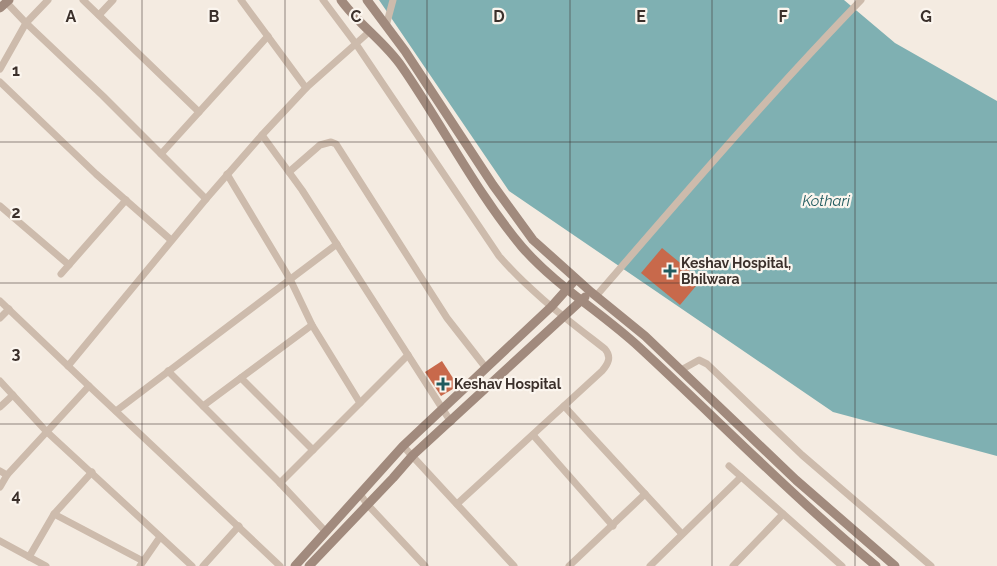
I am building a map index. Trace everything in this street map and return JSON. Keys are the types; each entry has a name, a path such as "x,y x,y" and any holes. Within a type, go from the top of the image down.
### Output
{"main road":[{"path":"341,0 402,66 483,192 523,248 566,289 637,345 787,489 876,566"},
{"path":"367,0 425,81 514,216 533,240 576,279 645,336 796,480 895,566"},
{"path":"295,566 403,446 551,307 576,279"},
{"path":"309,566 413,455 581,301 594,294"}],"street":[{"path":"0,69 26,23 48,0"},
{"path":"83,0 199,112"},
{"path":"99,14 113,0"},
{"path":"241,0 306,88"},
{"path":"323,0 356,44 491,246 512,271 551,307 608,352 609,359 602,371 457,504"},
{"path":"386,26 393,0"},
{"path":"594,294 723,148 861,0"},
{"path":"5,4 103,96 206,199"},
{"path":"68,366 158,259 171,240 262,135 306,88 369,32"},
{"path":"161,154 268,36"},
{"path":"0,82 96,174 171,240"},
{"path":"262,135 337,244 451,422"},
{"path":"289,172 320,145 331,142 336,144 448,318 486,368"},
{"path":"227,174 290,279 312,325 360,403"},
{"path":"61,274 126,200"},
{"path":"0,206 69,265"},
{"path":"116,411 337,244"},
{"path":"0,301 280,566"},
{"path":"0,318 9,309"},
{"path":"203,406 312,325"},
{"path":"280,483 408,355"},
{"path":"681,370 699,360 707,364 802,455 930,566"},
{"path":"168,371 326,532"},
{"path":"241,378 313,450"},
{"path":"0,381 46,431 192,566"},
{"path":"0,487 3,473 89,386"},
{"path":"0,407 13,395"},
{"path":"564,406 682,534"},
{"path":"533,435 613,526"},
{"path":"403,446 514,566"},
{"path":"729,466 842,566"},
{"path":"29,557 54,514 92,472"},
{"path":"650,566 741,477"},
{"path":"360,494 367,504 426,566"},
{"path":"569,566 645,494"},
{"path":"54,514 142,564 160,537"},
{"path":"733,566 783,514"},
{"path":"204,566 239,526"},
{"path":"0,541 46,566"}],"water":[{"name":"Kothari","path":"379,0 844,0 895,43 997,101 997,456 833,412 509,191"}],"building":[{"path":"662,248 701,280 680,305 641,273"},
{"path":"442,361 458,386 441,396 425,372"}],"place":[{"name":"Keshav Hospital, Bhilwara","path":"670,271"},
{"name":"Keshav Hospital","path":"443,384"}]}
